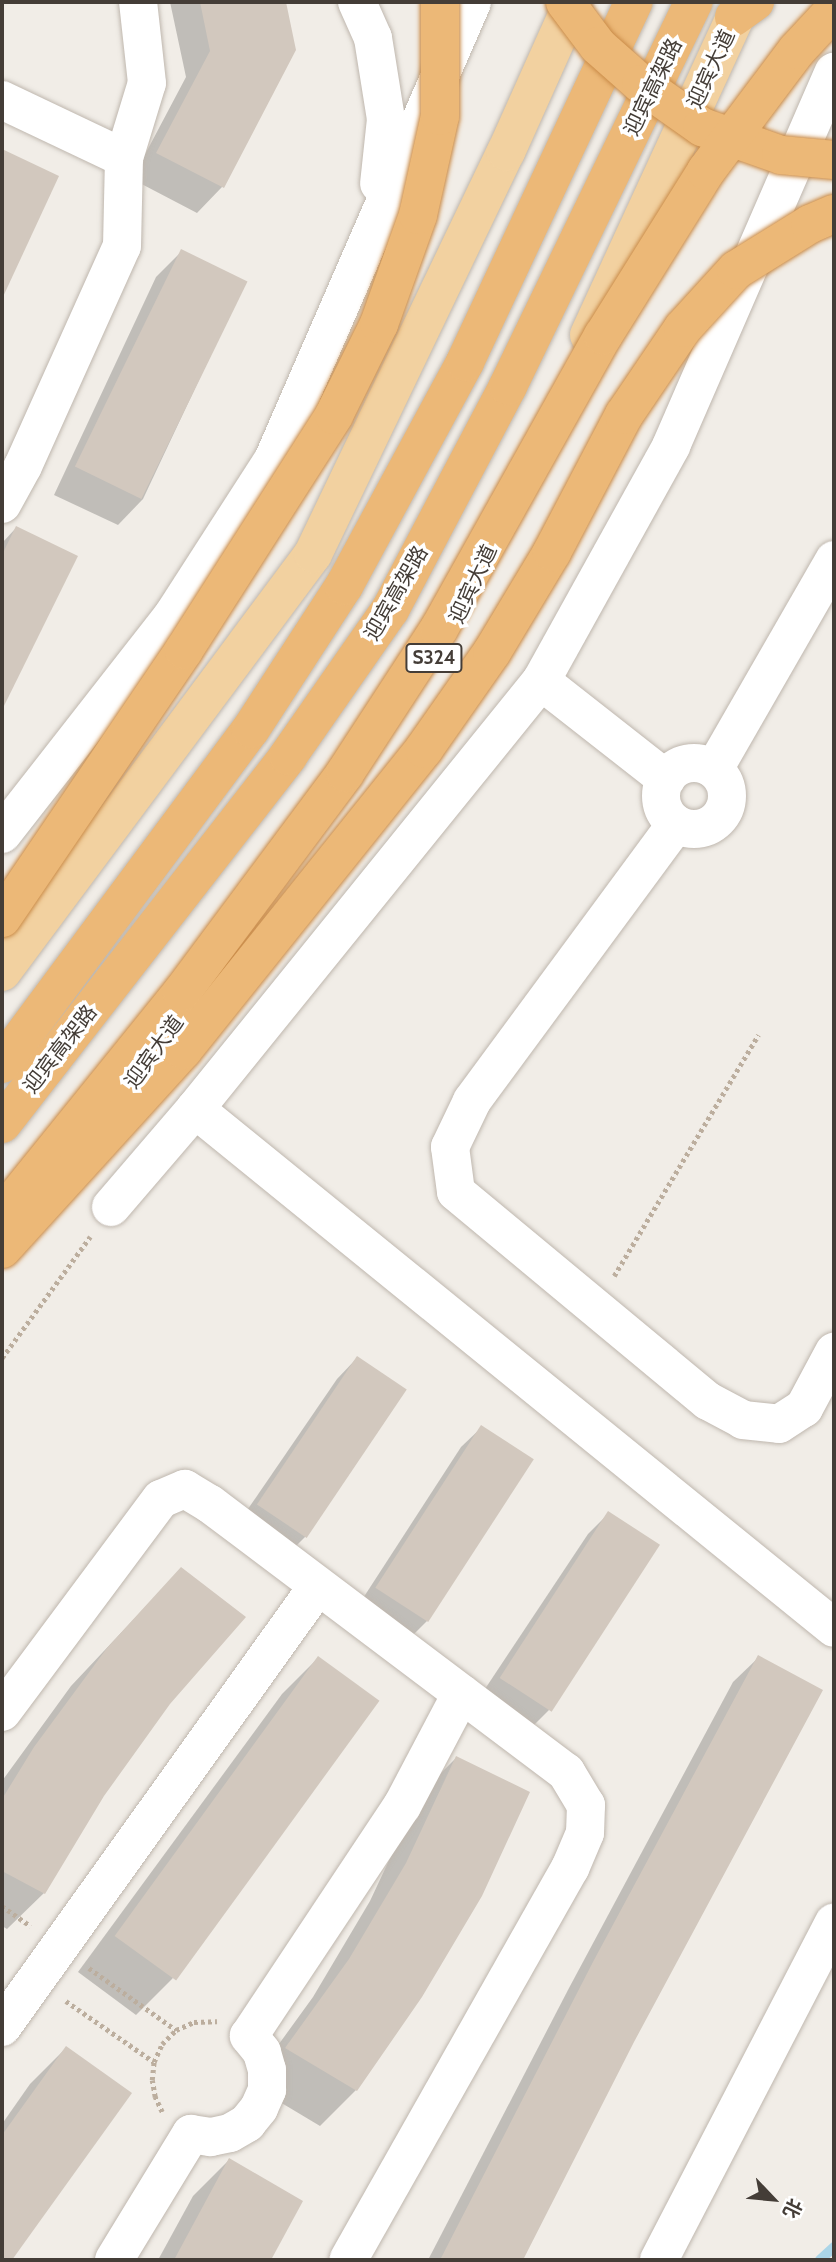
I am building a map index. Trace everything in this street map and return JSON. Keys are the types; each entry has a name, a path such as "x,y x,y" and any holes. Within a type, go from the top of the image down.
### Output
{"highway":[{"path":"2,918 184,650 334,415 379,324 418,215 440,116 440,2"},
{"path":"565,2 598,46 641,84 702,127 781,155 834,160"},
{"name":"迎宾高架路","path":"2,1064 251,729 344,586 465,362 634,2"},
{"name":"迎宾高架路","path":"2,1124 288,756 390,610 508,386 694,2"},
{"path":"2,1215 182,992 345,773 439,629 603,336 706,171 797,50 834,10"},
{"path":"2,1249 183,1050 424,749 492,652 552,552 624,415 683,328 736,270 810,224 834,214"}],"main road":[{"path":"2,972 313,554 506,152 573,2"},
{"name":"迎宾大道","path":"2,1240 109,1113 354,781 448,638 744,7"}],"street":[{"path":"2,504 12,461 122,246 124,158 147,83 138,2"},
{"path":"357,2 373,38 386,119 375,221"},
{"path":"2,834 173,615 273,460 472,2"},
{"path":"111,1207 195,1109 541,681 671,446 834,72"},
{"path":"2,100 124,158"},
{"path":"714,769 834,560"},
{"path":"541,681 666,779"},
{"path":"688,763 701,763 714,769 723,779 727,792 727,805 720,817 699,830 676,824 662,805 666,779 675,769 688,763"},
{"path":"676,824 472,1101 450,1147 456,1192 708,1401 743,1420 779,1424 804,1408 834,1352"},
{"path":"195,1109 834,1628"},
{"path":"2,1712 161,1499 185,1489 210,1504 566,1772 586,1805 585,1833 570,1868 348,2260"},
{"path":"2,2027 317,1587"},
{"path":"114,2260 191,2134 211,2137 230,2133 247,2123 260,2108 267,2090 268,2070 262,2052 249,2036 402,1806 461,1694"},
{"path":"659,2260 834,1923"}],"path":[{"path":"595,1307 758,1035"},
{"path":"2,1358 111,1207"},
{"path":"34,1980 154,2062"},
{"path":"191,2134 163,2113 155,2097 152,2080 154,2062 162,2044 176,2031 194,2022 214,2020 233,2025 249,2036"}],"building":[{"path":"200,2 286,2 296,50 224,188 156,153 210,51"},
{"path":"2,149 59,176 2,299"},
{"path":"181,249 248,281 141,499 75,467"},
{"path":"16,526 78,556 2,710 2,555"},
{"path":"357,1356 407,1390 307,1538 257,1504"},
{"path":"481,1425 534,1459 428,1622 375,1588"},
{"path":"608,1511 660,1545 552,1712 500,1678"},
{"path":"181,1567 246,1617 170,1704 104,1796 45,1894 2,1871 2,1799 34,1747 107,1648"},
{"path":"758,1655 823,1690 634,2042 523,2260 440,2260 594,1960"},
{"path":"318,1656 379,1701 176,1981 115,1936"},
{"path":"456,1756 530,1792 482,1896 422,1997 357,2091 285,2048 349,1959 406,1863"},
{"path":"66,2046 132,2093 12,2260 2,2260 2,2135"},
{"path":"229,2158 303,2201 271,2260 174,2260"}],"waterway":[{"path":"820,2260 834,2247"}]}
